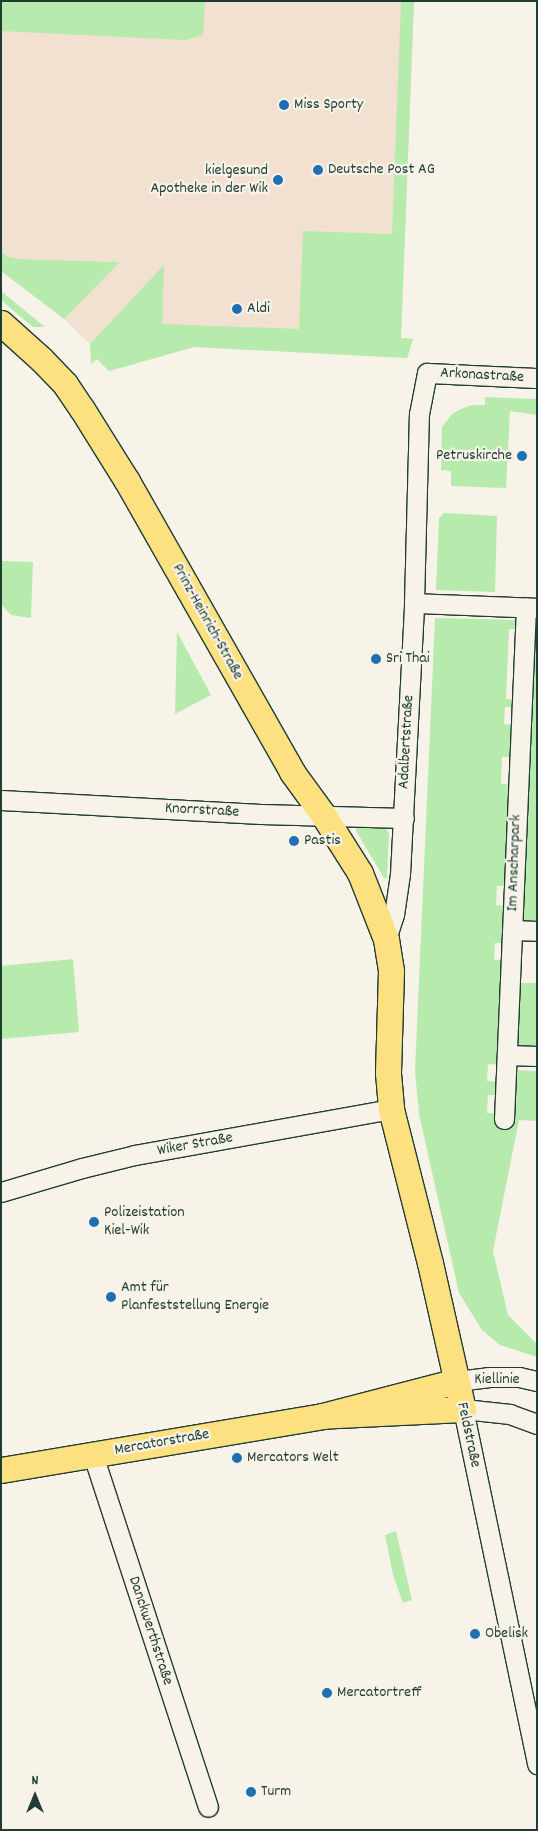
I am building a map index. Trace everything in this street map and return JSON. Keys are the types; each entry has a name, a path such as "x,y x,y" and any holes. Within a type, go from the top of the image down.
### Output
{"main road":[{"name":"Prinz-Heinrich-Straße","path":"1,323 46,365 82,409 165,546 292,772 324,816 360,873 386,939"},
{"name":"Adalbertstraße","path":"386,939 391,971 388,1073 391,1109"},
{"name":"Feldstraße","path":"391,1109 428,1254 463,1409"},
{"name":"Mercatorstraße","path":"1,1470 322,1416 457,1381"},
{"name":"Mercatorstraße","path":"322,1416 463,1409"}],"street":[{"name":"Arkonastraße","path":"426,373 537,378"},
{"name":"Adalbertstraße","path":"386,939 394,915 404,818 414,603 418,414 426,373"},
{"path":"414,603 532,608"},
{"name":"Im Anscharpark","path":"504,1119 512,930 532,608"},
{"name":"Knorrstraße","path":"1,800 324,816 404,818"},
{"path":"512,930 537,931"},
{"path":"507,1055 537,1056"},
{"name":"Wiker Straße","path":"1,1192 82,1168 135,1155 391,1109"},
{"name":"Kiellinie","path":"457,1381 518,1377 537,1381"},
{"name":"Kiellinie","path":"463,1409 510,1414 537,1424"},
{"name":"Feldstraße","path":"463,1409 537,1764"},
{"name":"Danckwerthstraße","path":"93,1455 208,1807"}],"shaded area":[{"path":"92,1 414,1 401,338 413,339 407,358 194,347 109,371 97,359 91,364 90,344 64,319 120,262 19,259 7,257 1,251 1,7"}],"green space":[{"path":"1,1 205,1 203,35 185,40 1,31"},
{"path":"401,1 414,1 401,338 413,339 407,358 194,347 109,371 97,359 91,364 90,344 164,265 162,324 299,329 303,231 392,234"},
{"path":"1,251 8,257 19,259 120,262 64,319 1,271"},
{"path":"1,291 45,327 33,327 1,300"},
{"path":"485,397 537,399 537,415 510,411 506,488 451,486 451,471 441,470 442,427 452,414 461,409 472,405 485,405"},
{"path":"444,513 497,516 495,592 436,590 439,518"},
{"path":"1,552 2,561 33,562 31,618 11,615 1,604"},
{"path":"435,618 521,620 521,629 509,629 506,699 517,699 516,707 505,707 504,724 515,725 514,757 502,757 501,784 512,785 508,886 497,886 496,905 508,906 507,943 495,943 494,960 505,960 503,1065 488,1064 487,1081 502,1082 501,1095 488,1095 487,1113 500,1114 515,1070 537,1071 537,1121 519,1120 493,1251 508,1315 537,1344 537,1357 500,1345 482,1330 459,1293 419,1114 415,1071"},
{"path":"177,632 211,695 175,714"},
{"path":"525,633 537,633 537,924 522,923"},
{"path":"356,827 385,828 389,833 387,878 384,878 356,831"},
{"path":"73,959 79,1032 1,1039 1,966"},
{"path":"517,983 537,983 537,1050 519,1047 515,1043"},
{"path":"396,1531 412,1600 403,1603 393,1575 385,1535"}],"place":[{"name":"Miss Sporty","path":"284,105"},
{"name":"Deutsche Post AG","path":"318,170"},
{"name":"kielgesund Apotheke in der Wik","path":"278,180"},
{"name":"Aldi","path":"237,309"},
{"name":"Petruskirche","path":"522,456"},
{"name":"Sri Thai","path":"376,659"},
{"name":"Pastis","path":"294,841"},
{"name":"Polizeistation Kiel-Wik","path":"94,1222"},
{"name":"Amt für Planfeststellung Energie","path":"111,1297"},
{"name":"Mercators Welt","path":"237,1458"},
{"name":"Obelisk","path":"475,1634"},
{"name":"Mercatortreff","path":"327,1693"},
{"name":"Turm","path":"251,1792"}]}
